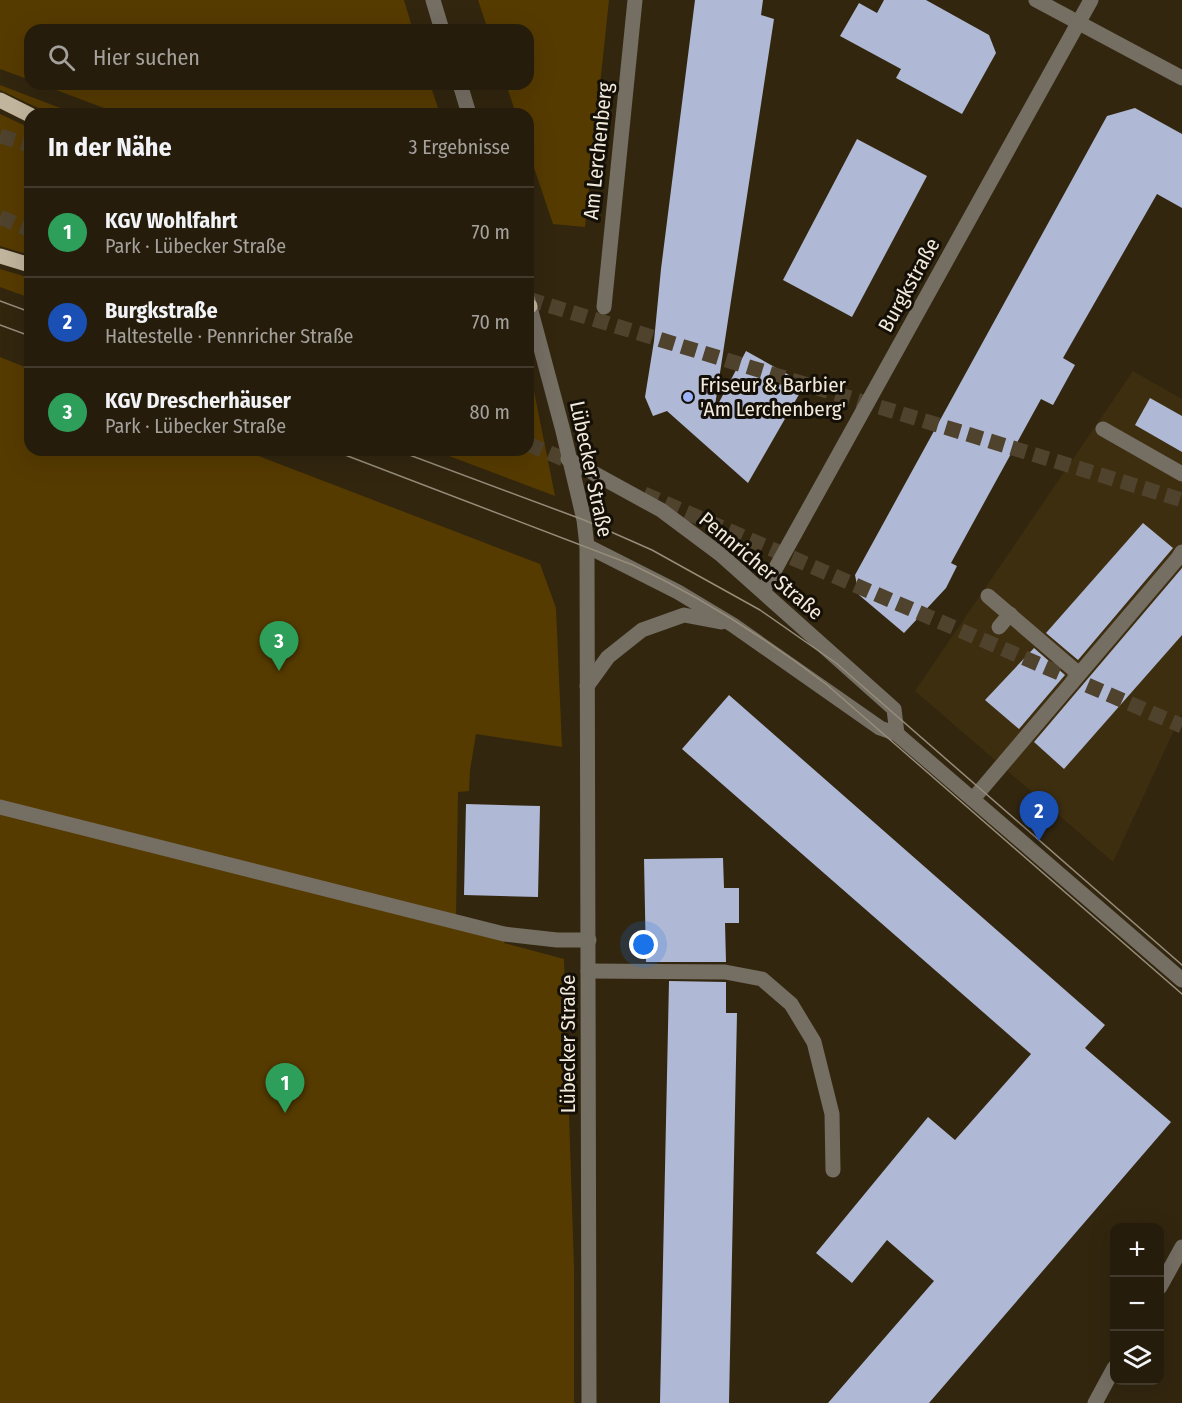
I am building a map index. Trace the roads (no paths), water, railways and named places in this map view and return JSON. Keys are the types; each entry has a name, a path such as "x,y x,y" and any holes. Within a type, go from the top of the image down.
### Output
{"main road":[{"path":"0,100 24,113"},
{"path":"0,256 24,263"}],"street":[{"path":"433,0 440,24"},
{"name":"Am Lerchenberg","path":"604,307 634,0"},
{"path":"1036,0 1182,78"},
{"name":"Burgkstraße","path":"763,591 1091,0"},
{"path":"462,90 467,108"},
{"name":"Lübecker Straße","path":"534,324 584,520 587,546 589,1403"},
{"path":"1103,429 1182,474"},
{"name":"Pennricher Straße","path":"568,459 661,510 720,554 894,709 897,734"},
{"path":"587,546 678,592 733,625 880,729 897,734 1182,980"},
{"path":"973,798 1182,552"},
{"path":"988,596 1079,674"},
{"path":"999,627 1010,614"},
{"path":"587,686 608,657 642,630 684,615 733,625"},
{"path":"0,807 504,934 557,940 589,940"},
{"path":"588,971 724,972 762,979 791,1004 814,1042 832,1114 832,1170"},
{"path":"1164,1280 1182,1247"},
{"path":"1095,1403 1110,1375"}],"tunnel":[{"path":"0,136 24,143"},
{"path":"0,217 24,227"},
{"path":"534,301 1182,500"},
{"path":"534,447 578,465"},
{"path":"644,494 1182,726"}],"tram line":[{"path":"0,301 24,310"},
{"path":"0,325 24,334"},
{"path":"348,456 633,565 732,619 780,650 826,684 1182,994"},
{"path":"412,456 584,520 652,550 760,610 836,663 1182,965"}],"place":[{"name":"Friseur & Barbier 'Am Lerchenberg'","path":"688,397"},
{"name":"KGV Drescherhäuser","path":"279,671"},
{"name":"Burgkstraße","path":"1039,841"},
{"name":"KGV Wohlfahrt","path":"285,1113"}]}
